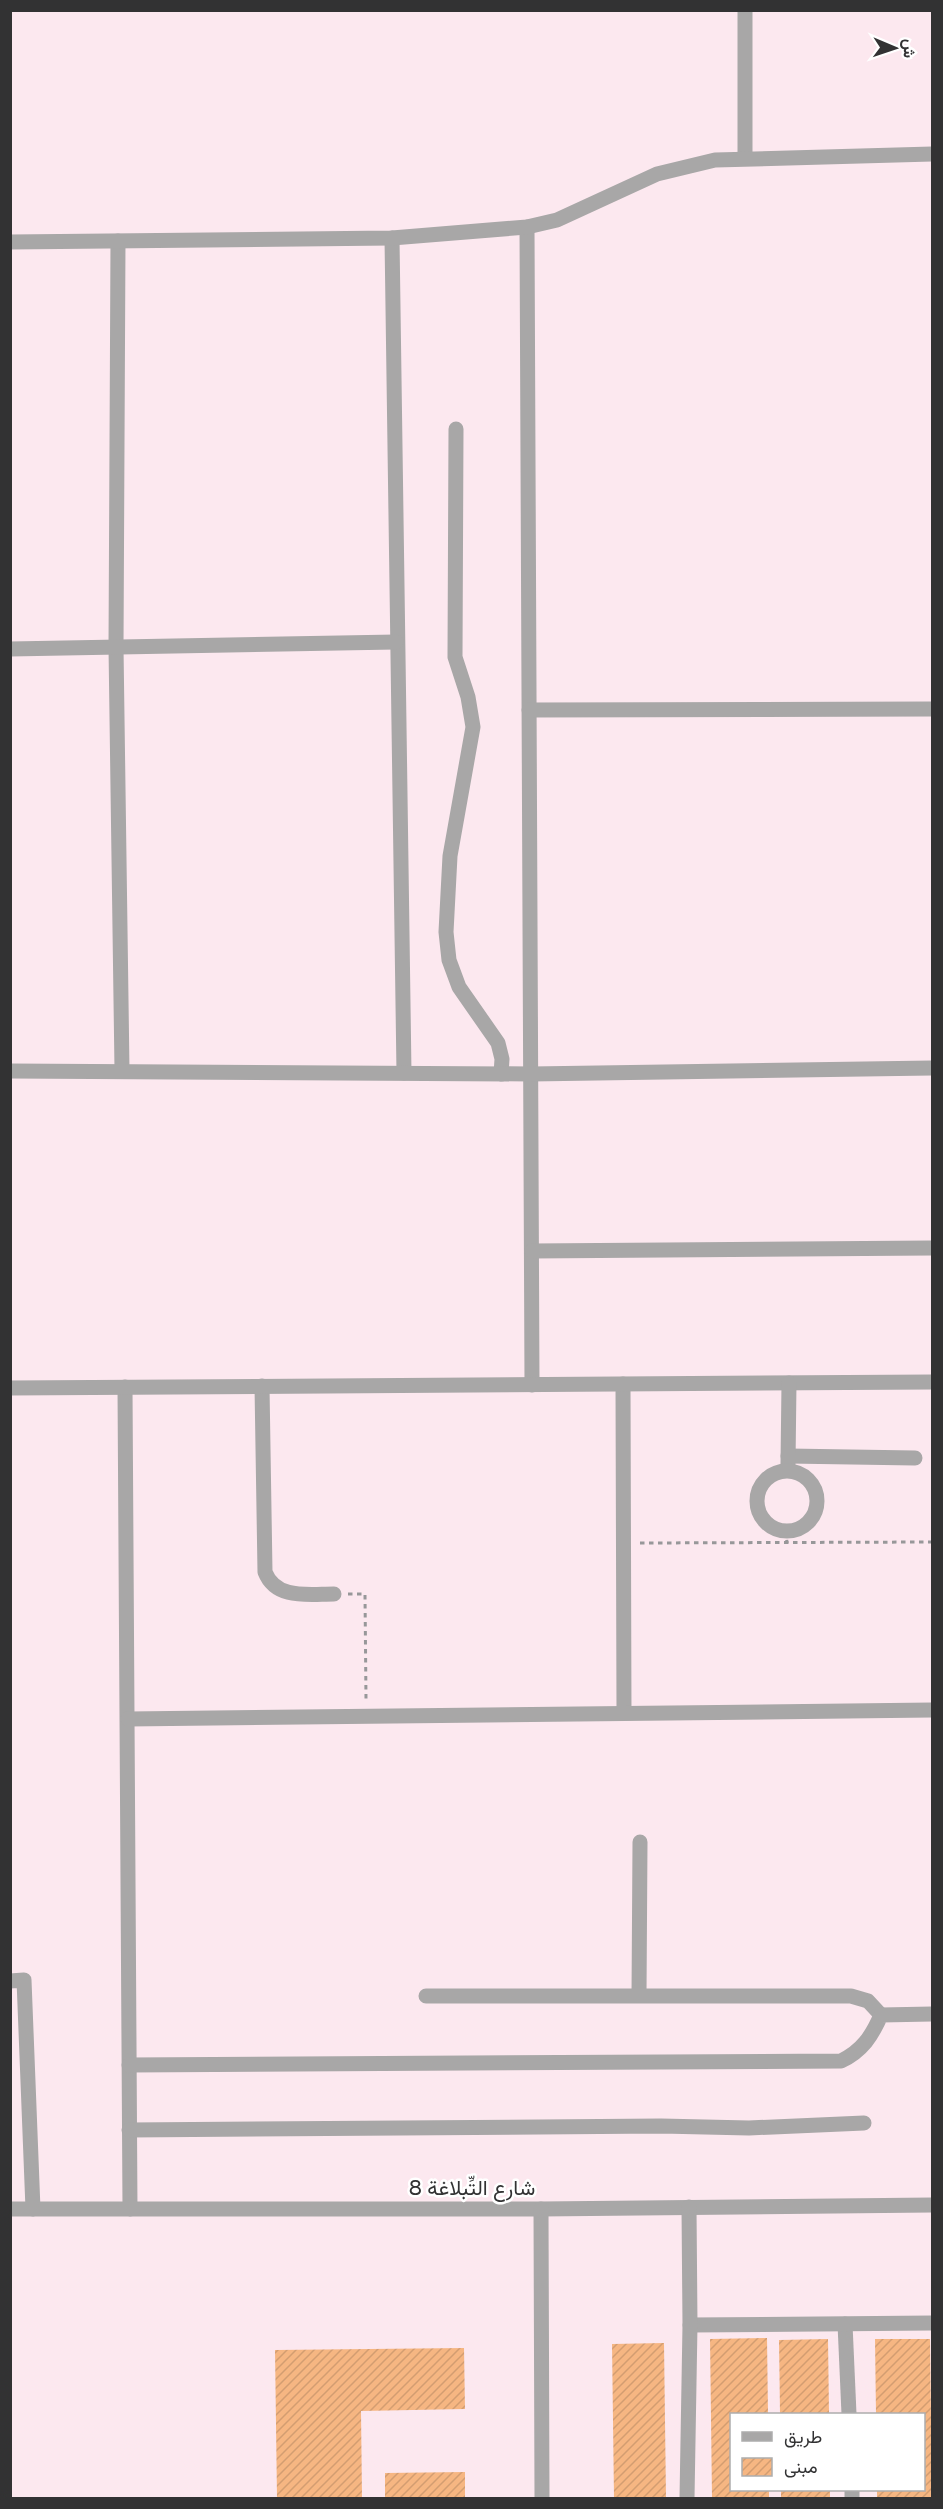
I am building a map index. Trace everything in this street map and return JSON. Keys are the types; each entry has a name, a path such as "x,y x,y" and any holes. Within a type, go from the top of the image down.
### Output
{"street":[{"path":"745,10 745,157"},
{"path":"10,242 392,238 527,227 564,217 657,174 716,160 745,157 933,154"},
{"path":"527,227 532,1385"},
{"path":"392,238 396,642 404,1073"},
{"path":"118,241 116,647 122,1070"},
{"path":"456,429 455,657 471,712 473,735 450,856 446,933 449,960 459,987 498,1043 502,1059 501,1074"},
{"path":"10,649 396,642"},
{"path":"529,710 933,709"},
{"path":"10,1071 531,1074 933,1068"},
{"path":"532,1251 933,1248"},
{"path":"10,1388 933,1382"},
{"path":"788,1463 789,1383"},
{"path":"623,1384 624,1713"},
{"path":"262,1386 265,1572 270,1584 288,1593 334,1594"},
{"path":"125,1387 130,2209"},
{"path":"788,1463 812,1482 817,1502 810,1520 787,1537 768,1523 758,1507 758,1493 764,1481 788,1463 915,1458"},
{"path":"128,1719 933,1710"},
{"path":"639,1995 640,1842"},
{"path":"10,1981 24,1980 33,2209"},
{"path":"426,1995 851,1996 868,2001 881,2015 933,2014"},
{"path":"129,2065 841,2061 855,2054 873,2034 881,2015"},
{"path":"129,2130 661,2126 750,2128 864,2123"},
{"name":"شارع التِّبلاغة 8","path":"10,2209 541,2209 933,2205"},
{"path":"687,2499 690,2325 688,2207"},
{"path":"541,2209 542,2499"},
{"path":"690,2325 933,2323"},
{"path":"845,2324 849,2413"}],"path":[{"path":"623,1543 787,1537 933,1542"},
{"path":"334,1594 365,1594 366,1716"}],"shaded area":[{"path":"11,11 932,11 932,2498 11,2498"}],"building":[{"path":"767,2338 768,2413 730,2413 730,2491 769,2491 769,2498 712,2498 710,2339"},
{"path":"828,2339 829,2413 780,2413 779,2340"},
{"path":"875,2339 930,2339 932,2498 877,2498 877,2491 925,2491 925,2413 876,2413"},
{"path":"664,2343 666,2498 614,2498 612,2344"},
{"path":"464,2348 465,2409 361,2411 362,2498 277,2498 275,2350"},
{"path":"465,2472 465,2498 385,2498 385,2473"},
{"path":"781,2491 830,2491 830,2498 781,2498"}]}
